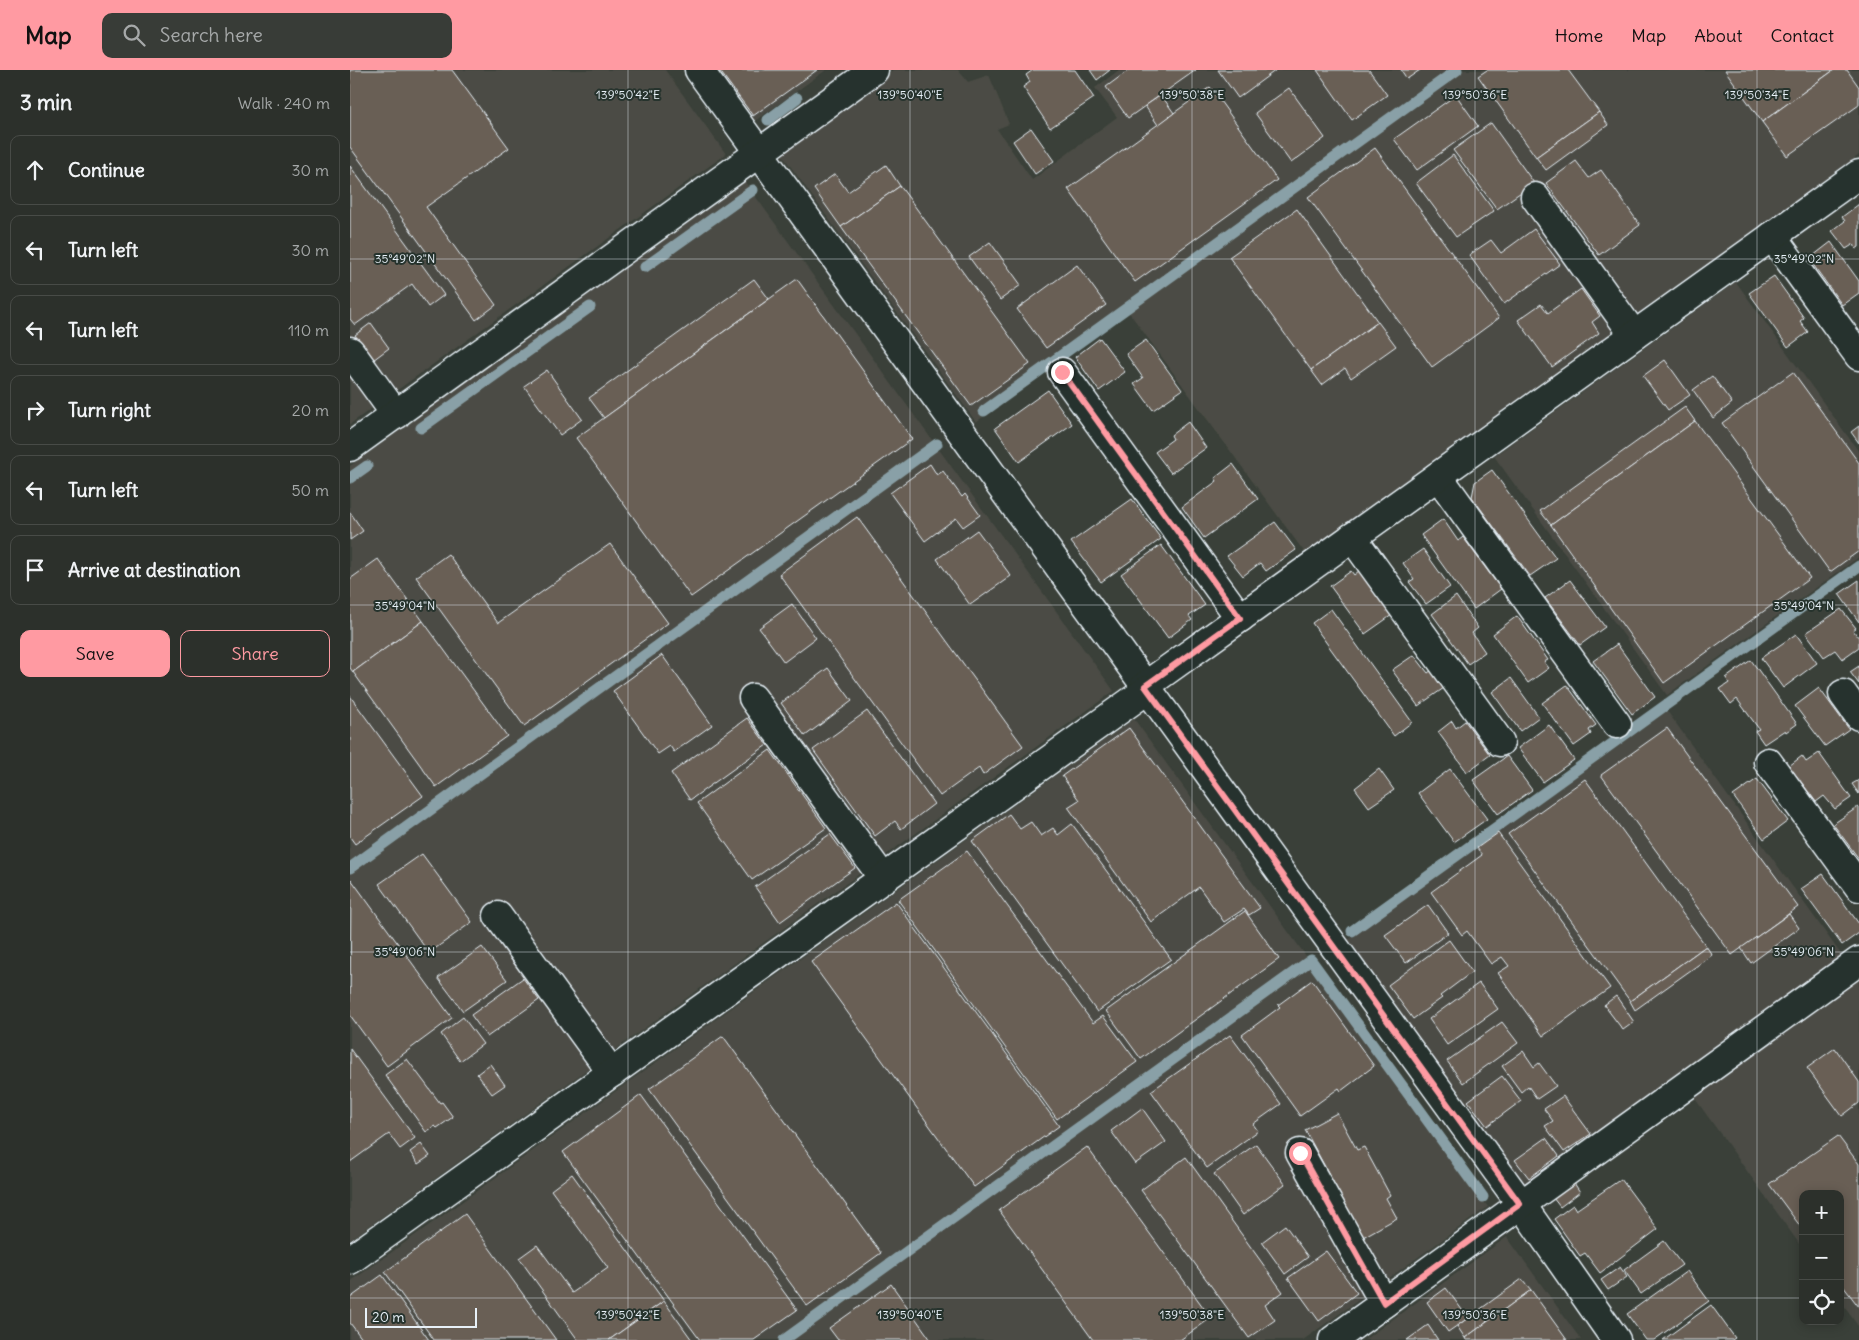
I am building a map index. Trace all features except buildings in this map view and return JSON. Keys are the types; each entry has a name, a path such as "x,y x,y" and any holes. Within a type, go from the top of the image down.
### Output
{"street":[{"path":"699,70 1520,1204 1616,1340"},
{"path":"350,448 874,70"},
{"path":"350,1260 883,878 1352,537 1859,174"},
{"path":"1535,198 1634,335"},
{"path":"1772,236 1859,356"},
{"path":"350,351 396,414"},
{"path":"1062,372 1240,618"},
{"path":"1438,476 1617,724"},
{"path":"1352,537 1500,742"},
{"path":"1843,694 1859,716"},
{"path":"753,698 883,878"},
{"path":"1768,762 1859,887"},
{"path":"498,916 612,1073"},
{"path":"1332,1340 1859,961"},
{"path":"1300,1153 1384,1303"}],"shaded area":[{"path":"350,70 665,70 726,154 350,424"},
{"path":"714,70 826,70 752,123"},
{"path":"893,70 958,70 968,82 989,75 1009,124 997,129 1032,180 1117,117 1095,88 1119,70 1859,70 1859,155 1305,553 1128,311 976,422 780,152"},
{"path":"745,182 1114,691 350,1240 350,466"},
{"path":"1736,282 1859,452 1859,557 1667,695 1494,456"},
{"path":"1667,711 1845,960 1527,1189 1348,940"},
{"path":"1134,719 1488,1207 1303,1340 350,1340 350,1282"},
{"path":"1859,973 1859,1327 1844,1306 1844,1190 1799,1190 1799,1243 1691,1093"},
{"path":"1507,1237 1581,1340 1364,1340"}],"waterway":[{"path":"984,411 1457,70"},
{"path":"768,120 797,98"},
{"path":"645,267 753,190"},
{"path":"421,428 590,307"},
{"path":"350,868 937,444"},
{"path":"350,478 367,466"},
{"path":"1352,931 1859,566"},
{"path":"784,1340 1311,960 1483,1197"}],"route":[{"path":"1062,372 1240,618 1145,686 1520,1204 1384,1303 1300,1153"}]}
